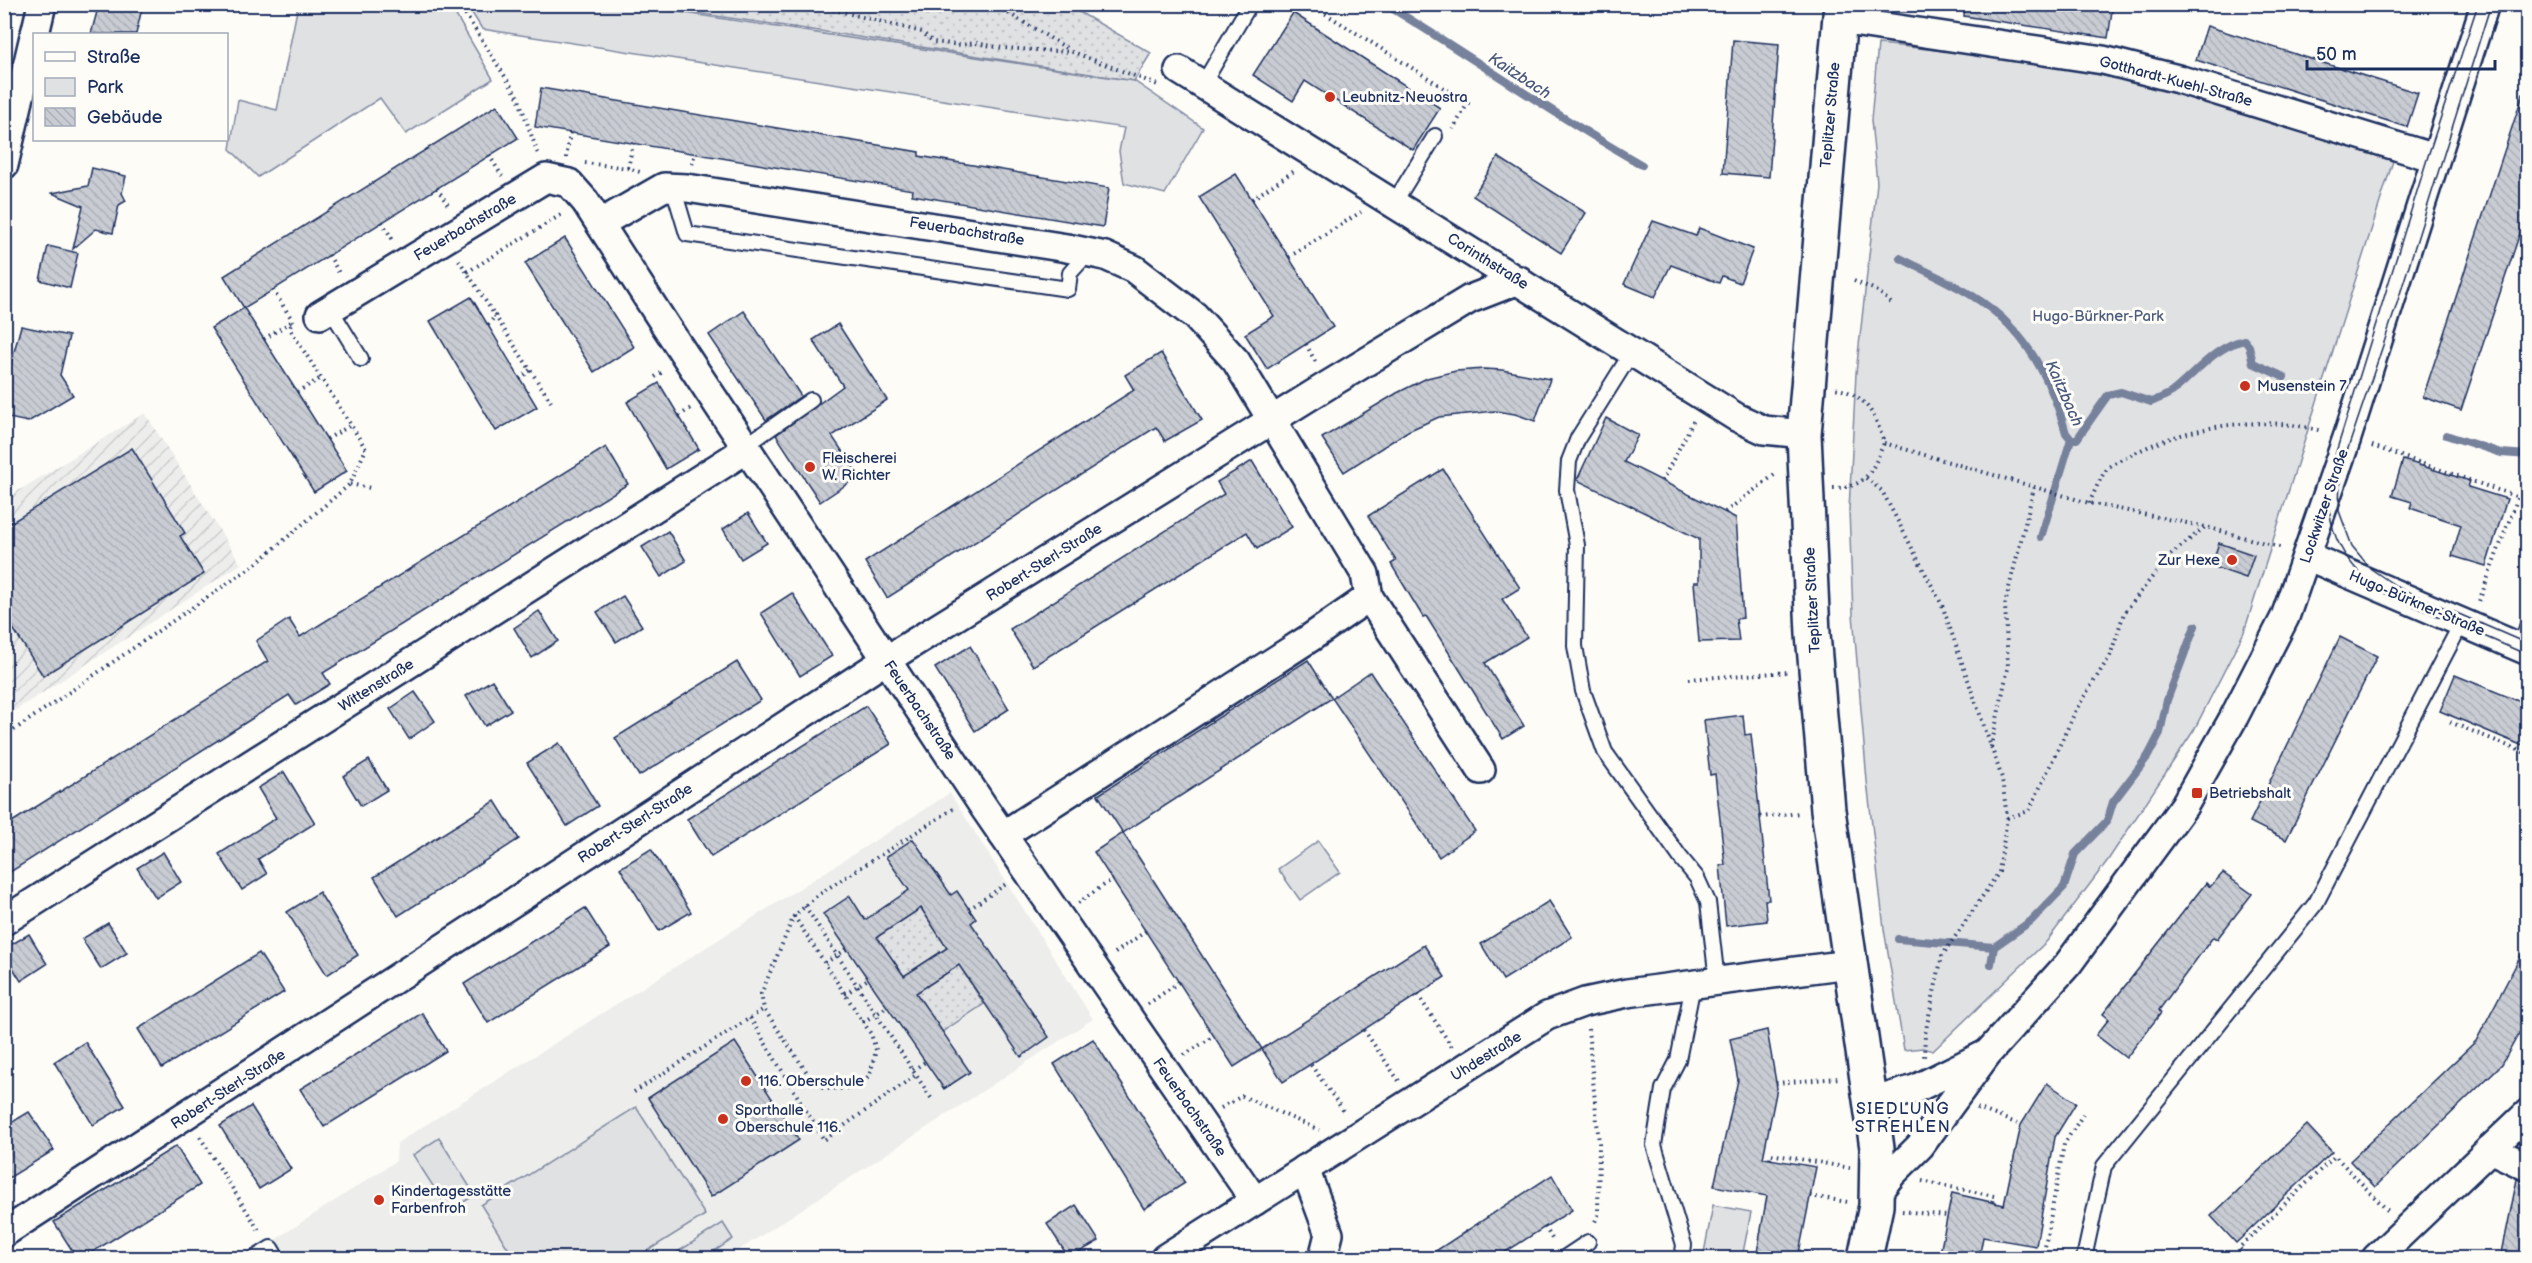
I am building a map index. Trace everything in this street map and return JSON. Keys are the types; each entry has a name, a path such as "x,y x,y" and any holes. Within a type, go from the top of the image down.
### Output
{"main road":[{"name":"Teplitzer Straße","path":"1840,12 1804,443 1816,671 1828,810 1882,1180 1865,1258"}],"street":[{"path":"35,33 42,4"},
{"name":"Lockwitzer Straße","path":"1882,1180 1920,1146 1988,1054 2068,964 2184,806 2234,717 2285,617 2307,556 2347,438 2485,4"},
{"name":"Gotthardt-Kuehl-Straße","path":"1840,12 2103,60 2178,79 2435,158"},
{"path":"4,165 33,43"},
{"name":"Corinthstraße","path":"1179,70 1519,280 1706,399 1764,430 1804,443"},
{"name":"Feuerbachstraße","path":"325,312 556,170 585,201 601,223 746,448 1003,835 1255,1201"},
{"name":"Feuerbachstraße","path":"601,223 664,187 680,187 951,228 1105,256 1134,269 1195,316 1236,361 1270,422"},
{"name":"Robert-Sterl-Straße","path":"4,1233 886,660 1470,299 1519,280"},
{"path":"1270,422 1365,574 1369,597 1481,770"},
{"name":"Wittenstraße","path":"4,921 746,448"},
{"name":"Hugo-Bürkner-Straße","path":"2307,556 2466,624 2525,641"},
{"path":"1003,835 1310,638 1369,597"},
{"name":"Uhdestraße","path":"1165,1258 1547,1016 1585,1002 1628,993 1849,964"},
{"path":"1869,1089 1915,1089 1988,1054"},
{"path":"2376,1258 2528,1113"},
{"path":"2490,1149 2528,1167"},
{"path":"1305,1169 1329,1234 1323,1258"}],"lane":[{"path":"1203,84 1250,4"},
{"path":"1389,200 1435,136"},
{"path":"680,187 687,234 1068,289 1070,273 1089,252"},
{"path":"325,312 362,359"},
{"path":"1632,352 1578,438 1569,461 1567,490 1577,545 1575,646 1583,691 1605,752 1697,878 1708,902 1705,983 1678,1060 1663,1089 1654,1145 1684,1245 1682,1258"},
{"path":"746,448 812,400"},
{"path":"2084,1258 2104,1166 2316,903 2466,624"},
{"path":"1564,1258 1587,1242"},
{"path":"255,1258 274,1253"}],"path":[{"path":"459,4 518,97 556,170"},
{"path":"762,4 789,8 821,4"},
{"path":"993,4 1073,52 1162,86 1179,70"},
{"path":"1310,4 1468,103 1451,132"},
{"path":"815,5 922,32 933,42 961,45 976,43 1002,48 1073,52"},
{"path":"556,170 570,133"},
{"path":"628,168 633,143"},
{"path":"1252,199 1317,155"},
{"path":"556,170 628,168 680,187"},
{"path":"1289,258 1389,200"},
{"path":"467,272 585,201"},
{"path":"446,239 551,402"},
{"path":"1854,281 1878,291 1891,303"},
{"path":"488,325 496,315"},
{"path":"4,736 257,563 350,484 366,449 291,329 292,321 264,339"},
{"path":"520,379 531,369"},
{"path":"297,392 321,378"},
{"path":"1806,488 1850,488 1866,478 1884,443 1878,422 1870,407 1860,397 1842,389 1807,387"},
{"path":"1662,480 1706,399"},
{"path":"2089,503 2109,466 2150,445 2184,434 2236,425 2279,423 2347,438"},
{"path":"327,440 351,425"},
{"path":"1725,512 1804,443"},
{"path":"1884,443 2089,503 2254,538 2307,556"},
{"path":"2385,450 2518,496 2466,624"},
{"path":"1866,478 1882,491 1942,605 2002,778 2007,818 1999,872 1941,956 1923,1048"},
{"path":"350,484 370,488"},
{"path":"1991,748 2008,668 2006,604 2034,488"},
{"path":"2007,818 2029,811 2078,708 2110,656 2124,613 2168,556 2205,527"},
{"path":"1689,679 1816,671"},
{"path":"2450,722 2528,754"},
{"path":"794,916 871,1034 876,1050 870,1075 861,1083 844,1089 824,1088 810,1077 764,1010 761,994 794,916 819,894 976,794"},
{"path":"1760,817 1828,810"},
{"path":"1059,916 1113,879"},
{"path":"969,909 989,896"},
{"path":"805,906 933,1101"},
{"path":"1094,967 1146,931"},
{"path":"825,963 847,949"},
{"path":"845,994 868,979"},
{"path":"1128,1017 1179,982"},
{"path":"1418,995 1467,1068"},
{"path":"1585,1002 1599,1143 1598,1215 1587,1242"},
{"path":"863,1022 887,1007"},
{"path":"634,1092 764,1010"},
{"path":"750,1018 824,1140 915,1073 925,1062"},
{"path":"1364,1030 1413,1101"},
{"path":"1164,1069 1214,1036"},
{"path":"1311,1065 1359,1134"},
{"path":"1776,1083 1869,1089"},
{"path":"1199,1120 1242,1096 1319,1129 1331,1152"},
{"path":"1954,1100 2021,1125"},
{"path":"2043,1258 2064,1144 2084,1113"},
{"path":"187,1116 274,1253"},
{"path":"1770,1160 1771,1154 1882,1180 1994,1196 1992,1202"},
{"path":"2250,1258 2239,1248 2336,1156 2406,1230"},
{"path":"1545,1227 1551,1237"},
{"path":"1799,1252 1837,1258"},
{"path":"1990,1258 1991,1254 2019,1258"}],"shaded area":[{"path":"145,413 241,564 5,717 5,499"},
{"name":"116. Oberschule","path":"950,793 1093,1019 727,1258 247,1258 396,1161 397,1143"}],"green space":[{"path":"298,5 450,5 493,79 406,134 380,98 258,177 230,149 238,100 277,110"},
{"path":"467,5 632,5 1134,81 1203,128 1165,194 1124,183 1119,151 1124,128 482,29"},
{"path":"641,5 1067,5 1151,53 1134,81"},
{"name":"Hugo-Bürkner-Park","path":"1878,44 2017,60 2137,83 2211,103 2393,161 2244,632 2194,730 2108,860 2047,941 1933,1051 1923,1048 1904,1050 1884,929 1867,781 1853,614 1849,510 1856,373 1877,183 1871,120"},
{"path":"1318,841 1340,872 1300,900 1278,869"},
{"path":"921,908 947,948 904,976 877,937"},
{"path":"959,965 984,1004 942,1032 916,993"},
{"path":"636,1107 705,1215 636,1258 514,1258 481,1205"},
{"path":"439,1138 475,1195 449,1211 413,1155"},
{"path":"1713,1205 1751,1212 1742,1258 1703,1258"},
{"path":"723,1223 733,1239 704,1258 668,1258"}],"building":[{"path":"99,4 143,4 136,33 91,33"},
{"path":"1965,4 2113,4 2108,38 1964,16"},
{"path":"1293,13 1440,108 1413,150 1305,81 1293,101 1253,75"},
{"path":"2207,26 2418,93 2407,127 2196,60"},
{"path":"1733,40 1779,44 1769,177 1723,173"},
{"path":"541,88 919,152 919,156 1109,188 1103,227 912,195 913,190 535,127"},
{"path":"2523,94 2528,95 2528,209 2461,410 2423,397"},
{"path":"497,105 518,138 244,308 224,276"},
{"path":"1498,157 1586,213 1561,253 1473,196"},
{"path":"92,168 126,176 122,193 126,201 119,205 113,233 96,229 73,249 83,206 52,193 88,186"},
{"path":"1236,174 1333,327 1267,369 1245,334 1274,316 1199,197"},
{"path":"1653,221 1696,236 1699,228 1753,249 1740,283 1722,276 1719,283 1671,265 1655,297 1624,284"},
{"path":"565,238 634,347 594,372 525,263"},
{"path":"48,246 78,253 70,288 40,280"},
{"path":"471,297 537,407 496,431 430,321"},
{"path":"244,308 347,471 314,492 211,328"},
{"path":"744,311 801,396 766,420 709,335"},
{"path":"838,324 887,400 832,436 859,476 820,502 776,435 843,386 813,340"},
{"path":"21,326 69,336 60,375 73,395 28,422 4,417 4,389"},
{"path":"1161,353 1202,420 1165,441 1156,427 887,598 865,562 1134,390 1125,375"},
{"path":"1484,369 1550,379 1535,421 1515,414 1495,411 1439,417 1408,431 1344,472 1322,438 1397,393 1427,378 1456,371"},
{"path":"659,383 699,449 666,469 627,402"},
{"path":"1606,418 1638,435 1624,462 1736,518 1743,618 1736,619 1739,641 1699,642 1694,582 1699,582 1699,539 1577,480"},
{"path":"606,447 628,484 323,673 330,684 296,705 289,695 4,876 4,827 268,661 256,641 289,619 300,637"},
{"path":"132,448 185,533 180,536 204,574 43,676 4,614 4,527"},
{"path":"2403,460 2470,481 2468,487 2507,499 2486,566 2452,556 2461,525 2410,508 2412,502 2392,496"},
{"path":"1252,461 1292,527 1257,549 1247,532 1033,666 1010,629 1224,494 1217,482"},
{"path":"1443,469 1520,588 1502,599 1527,637 1485,663 1524,726 1503,739 1426,616 1423,617 1391,564 1396,561 1368,516"},
{"path":"748,513 767,543 741,559 723,529"},
{"path":"668,531 686,561 661,577 642,547"},
{"name":"Zur Hexe","path":"2219,543 2254,555 2246,578 2211,566"},
{"path":"792,593 832,656 800,676 761,613"},
{"path":"623,596 642,626 616,642 597,612"},
{"path":"539,611 558,641 532,658 514,628"},
{"path":"2340,637 2377,656 2286,840 2250,822"},
{"path":"970,646 1009,709 975,731 935,668"},
{"path":"1308,660 1332,698 1123,833 1098,795"},
{"path":"737,662 761,700 639,776 615,738"},
{"path":"1370,672 1475,831 1439,857 1332,698"},
{"path":"2455,675 2528,705 2528,748 2440,711"},
{"path":"492,680 511,710 485,726 466,696"},
{"path":"415,692 435,721 409,739 390,709"},
{"path":"866,706 891,744 711,857 687,819"},
{"path":"1743,715 1745,735 1751,734 1769,900 1765,900 1767,921 1726,926 1720,865 1725,865 1715,774 1710,775 1704,720"},
{"path":"559,743 598,806 567,826 527,763"},
{"path":"369,760 387,790 361,806 343,776"},
{"path":"284,772 315,823 258,859 267,874 242,890 219,854 276,818 258,788"},
{"path":"495,801 519,839 398,916 374,877"},
{"path":"1123,833 1262,1049 1234,1067 1094,852"},
{"path":"913,839 951,895 957,891 976,919 971,923 1049,1037 1021,1057 959,965 916,993 970,1072 944,1089 823,914 850,896 865,920 909,890 886,857","holes":["921,908 947,948 904,976 877,937"]},
{"path":"651,849 691,912 659,931 620,868"},
{"path":"163,852 181,882 156,898 137,868"},
{"path":"2223,873 2252,894 2217,939 2213,937 2159,1010 2161,1013 2126,1058 2096,1035 2109,1019 2103,1014 2206,883 2210,887"},
{"path":"319,892 358,955 327,975 287,912"},
{"path":"1549,901 1572,937 1503,980 1481,944"},
{"path":"585,908 610,947 488,1023 464,984"},
{"path":"108,923 127,953 101,969 82,939"},
{"path":"29,934 47,964 21,981 4,954 4,949"},
{"path":"2528,942 2528,1017 2502,1064 2375,1187 2350,1161 2476,1041"},
{"path":"1424,945 1445,977 1283,1082 1262,1049"},
{"path":"259,953 284,992 162,1068 138,1029"},
{"path":"422,1013 446,1051 324,1127 300,1089"},
{"path":"1767,1030 1777,1088 1763,1158 1816,1167 1798,1258 1756,1258 1767,1196 1714,1186 1738,1080 1730,1039"},
{"path":"1093,1039 1185,1183 1144,1209 1054,1064"},
{"path":"85,1042 125,1106 93,1125 54,1062"},
{"name":"Sporthalle Oberschule 116.","path":"735,1042 799,1140 711,1197 648,1098"},
{"path":"2047,1083 2076,1103 2055,1137 2036,1246 1983,1237 1979,1258 1939,1258 1952,1193 2004,1205 2021,1125"},
{"path":"251,1106 291,1169 259,1189 220,1126"},
{"path":"29,1112 54,1150 4,1181 4,1127"},
{"path":"2307,1125 2332,1152 2236,1243 2211,1216"},
{"path":"176,1146 200,1185 83,1258 77,1258 54,1222"},
{"path":"1552,1175 1572,1210 1496,1258 1425,1258"},
{"path":"2517,1179 2528,1182 2528,1258 2501,1258"},
{"path":"1076,1205 1099,1241 1069,1258 1047,1224"}],"waterway":[{"name":"Kaitzbach","path":"1385,4 1642,165"},
{"name":"Kaitzbach","path":"1900,258 1972,295 2009,325 2037,362 2051,389 2066,433 2071,439 2077,439 2108,395 2121,392 2151,402 2172,392 2214,355 2244,340 2249,346 2253,363 2284,377"},
{"name":"Kaitzbach","path":"2446,435 2501,453 2528,455"},
{"path":"2041,537 2071,439"},
{"path":"1991,964 1994,947 2031,921 2064,887 2075,854 2107,821 2113,802 2148,756 2160,733 2167,700 2195,626"},
{"path":"1898,939 1994,947"}],"tram line":[{"path":"2478,4 2333,462 2329,503 2336,538 2355,568 2369,582 2386,594 2528,655"},
{"path":"2491,4 2394,313 2340,472 2339,511 2352,546 2371,569 2399,588 2528,644"}],"place":[{"name":"Leubnitz-Neuostra","path":"1330,97"},
{"name":"Musenstein 7","path":"2245,386"},
{"name":"Fleischerei W. Richter","path":"810,467"},
{"name":"Zur Hexe","path":"2232,560"},
{"name":"Betriebshalt","path":"2197,793"},
{"name":"116. Oberschule","path":"746,1081"},
{"name":"Sporthalle Oberschule 116.","path":"723,1119"},
{"name":"Kindertagesstätte Farbenfroh","path":"379,1200"}],"district":[{"name":"SIEDLUNG STREHLEN","path":"1903,1117"}]}
